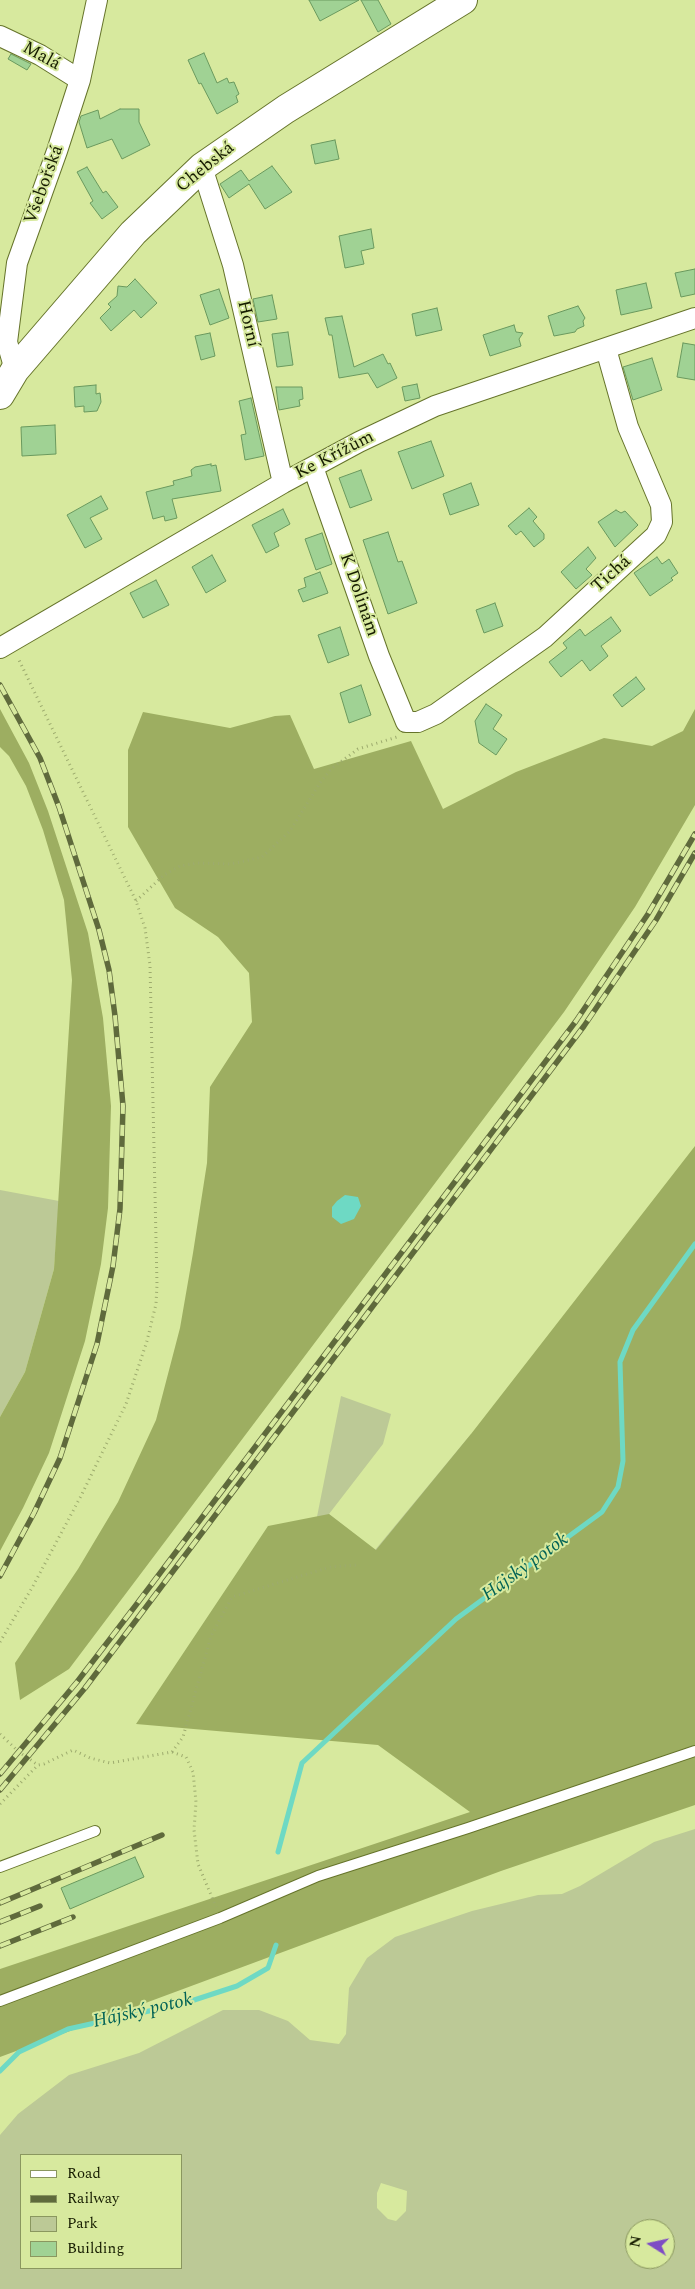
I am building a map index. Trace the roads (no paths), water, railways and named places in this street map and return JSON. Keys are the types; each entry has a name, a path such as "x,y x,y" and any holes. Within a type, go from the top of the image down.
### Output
{"street":[{"name":"Všebořská","path":"15,370 7,342 8,264 57,151 80,80 97,0"},
{"name":"Chebská","path":"0,396 15,370 133,233 202,167 286,109 463,0"},
{"name":"Malá","path":"0,36 40,54 80,80"},
{"name":"Horní","path":"202,167 233,265 283,482"},
{"name":"Ke Křížům","path":"5,645 104,585 283,482 359,442 435,406 695,318"},
{"name":"Tichá","path":"408,722 418,722 436,714 544,637 656,535 662,522 661,505 628,427 606,349"},
{"name":"K Dolinám","path":"313,467 379,656 408,722"}],"lane":[{"path":"0,2001 220,1918 318,1876 468,1828 695,1751"},
{"path":"0,1867 95,1831"}],"water":[{"path":"345,1195 358,1197 361,1206 354,1219 341,1224 332,1217 332,1207"}],"waterway":[{"name":"Hájský potok","path":"278,1852 302,1763 456,1619 602,1512 618,1487 623,1461 620,1362 633,1330 695,1244"},
{"name":"Hájský potok","path":"0,2071 19,2052 68,2029 185,2003 237,1986 268,1968 276,1945"}],"railway":[{"path":"0,685 40,758 59,807 99,930 109,970 123,1106 120,1209 113,1266 97,1344 60,1458 34,1513 0,1576"},
{"path":"0,1774 77,1682 136,1605 576,1021 648,914 695,834"},
{"path":"0,1790 85,1688 584,1026 656,920 695,853"},
{"path":"0,1903 162,1835"},
{"path":"0,1922 40,1906"},
{"path":"0,1946 73,1917"}]}
